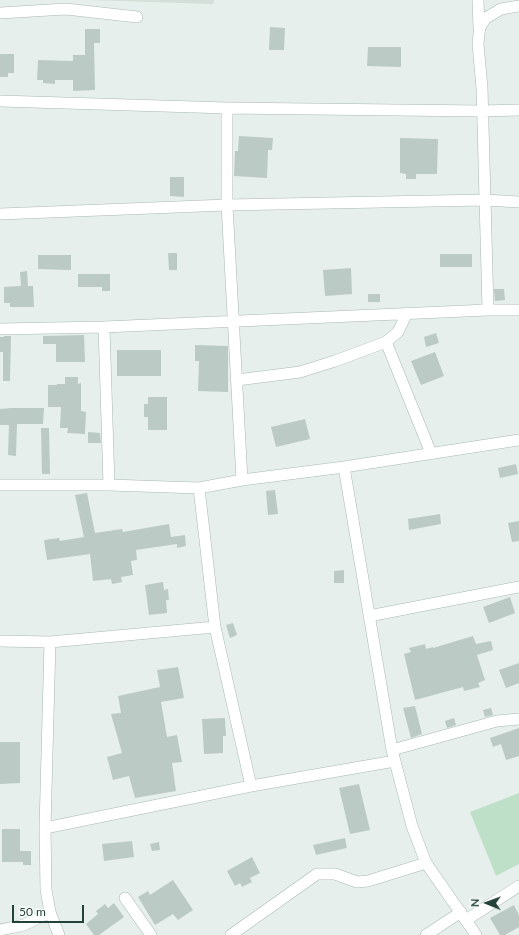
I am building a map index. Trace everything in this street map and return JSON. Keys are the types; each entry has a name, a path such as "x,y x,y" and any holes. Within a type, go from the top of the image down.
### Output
{"street":[{"path":"478,0 478,44 481,68 488,310"},
{"path":"479,31 483,22 490,15 501,9 519,6"},
{"path":"0,13 66,9 138,18"},
{"path":"0,101 227,108 482,111 519,110"},
{"path":"227,108 227,205 242,480"},
{"path":"0,214 227,205 485,200 519,202"},
{"path":"0,330 104,327 406,313 519,310"},
{"path":"237,380 300,372 386,342 398,332 406,313"},
{"path":"104,327 109,485"},
{"path":"386,342 431,453"},
{"path":"0,485 109,485 199,488 242,480 344,467 519,440"},
{"path":"344,467 392,750 412,826 426,863 476,935"},
{"path":"199,488 215,627 252,786"},
{"path":"369,616 519,587"},
{"path":"0,641 50,642 215,627"},
{"path":"50,642 46,890 50,912 59,935"},
{"path":"392,750 497,721 519,719"},
{"path":"46,828 252,786 395,761"},
{"path":"231,935 317,874 334,874 357,882 368,881 426,863"},
{"path":"426,935 519,886"},
{"path":"126,898 151,935"},
{"path":"0,930 24,925 50,912"}],"shaded area":[{"path":"88,0 214,0 213,4"}],"green space":[{"path":"519,793 519,864 496,876 470,812"}],"building":[{"path":"270,27 285,28 284,50 269,50"},
{"path":"85,29 100,29 100,43 94,43 95,90 73,91 73,80 55,80 55,84 43,83 43,80 37,80 38,60 73,61 73,55 85,55"},
{"path":"368,47 401,47 401,67 367,66"},
{"path":"0,54 14,54 14,73 8,73 8,77 0,77"},
{"path":"239,136 273,138 272,150 268,150 267,178 234,176 235,151 238,151"},
{"path":"400,138 438,139 437,174 416,174 416,179 406,179 406,174 400,173"},
{"path":"170,177 184,177 184,197 170,196"},
{"path":"168,253 177,253 177,270 169,270"},
{"path":"440,254 472,254 472,267 440,267"},
{"path":"38,255 71,255 71,270 38,269"},
{"path":"351,268 352,294 325,296 323,270"},
{"path":"27,271 28,286 33,286 34,307 10,307 10,303 4,303 4,287 21,286 20,272"},
{"path":"78,274 110,274 110,291 102,291 102,287 78,287"},
{"path":"494,289 504,289 505,300 495,301"},
{"path":"368,294 380,294 380,302 368,302"},
{"path":"436,333 439,343 426,347 424,337"},
{"path":"84,335 85,362 56,362 56,344 43,344 43,336"},
{"path":"11,336 10,381 3,381 3,352 0,352 0,337"},
{"path":"195,345 228,346 228,392 198,391 199,361 195,361"},
{"path":"117,350 161,350 161,376 117,376"},
{"path":"435,352 444,376 421,385 411,361"},
{"path":"65,377 78,377 78,384 81,383 81,411 86,412 85,434 67,433 68,428 60,428 61,407 48,407 48,385 65,384"},
{"path":"148,397 167,397 167,430 148,430 148,417 144,417 144,404 148,404"},
{"path":"44,408 43,424 17,424 16,456 8,455 9,425 0,425 0,409"},
{"path":"305,419 310,439 276,447 271,427"},
{"path":"41,428 49,428 50,474 42,474"},
{"path":"88,432 100,433 101,443 88,443"},
{"path":"516,464 518,474 500,478 498,468"},
{"path":"275,490 278,514 268,515 266,491"},
{"path":"87,493 95,533 122,529 123,532 169,524 171,537 185,535 186,546 177,548 177,544 136,550 137,560 131,561 133,575 121,577 122,582 112,584 111,579 93,581 90,554 47,560 44,540 59,538 60,541 84,537 75,495"},
{"path":"440,514 441,524 409,530 408,519"},
{"path":"519,521 519,541 512,542 508,523"},
{"path":"344,570 344,583 334,583 334,571"},
{"path":"163,582 164,590 168,589 169,600 166,600 167,613 149,615 145,585"},
{"path":"510,597 515,613 489,623 483,607"},
{"path":"233,623 237,635 230,638 226,625"},
{"path":"473,636 476,644 491,641 493,650 477,655 485,680 478,683 480,687 464,691 463,687 415,700 404,654 411,652 409,648 425,644 426,649 433,648"},
{"path":"519,663 519,683 506,688 499,670"},
{"path":"178,667 184,698 161,702 167,737 177,735 182,762 172,763 176,791 135,798 129,776 113,780 107,757 122,753 111,714 121,713 118,696 160,687 157,670"},
{"path":"415,706 422,734 411,738 403,708"},
{"path":"491,708 493,715 485,717 483,710"},
{"path":"225,718 226,736 223,736 223,753 204,754 202,719"},
{"path":"454,718 456,725 447,728 445,721"},
{"path":"519,728 519,756 506,760 501,744 493,747 490,738"},
{"path":"0,742 20,742 20,783 0,784"},
{"path":"359,784 370,830 350,834 339,788"},
{"path":"2,829 20,829 20,851 31,851 31,865 23,865 23,862 2,862"},
{"path":"345,838 347,848 316,855 313,845"},
{"path":"132,841 134,857 104,861 102,844"},
{"path":"159,842 160,850 152,851 150,844"},
{"path":"252,857 260,873 250,878 252,882 242,887 240,883 235,886 227,871"},
{"path":"173,880 193,910 178,920 173,914 155,925 138,897 148,891 150,895"},
{"path":"114,903 124,917 99,935 94,935 86,924 98,914 96,911 105,904 108,908"},
{"path":"514,905 519,915 519,927 505,935 500,935 490,918"}]}
